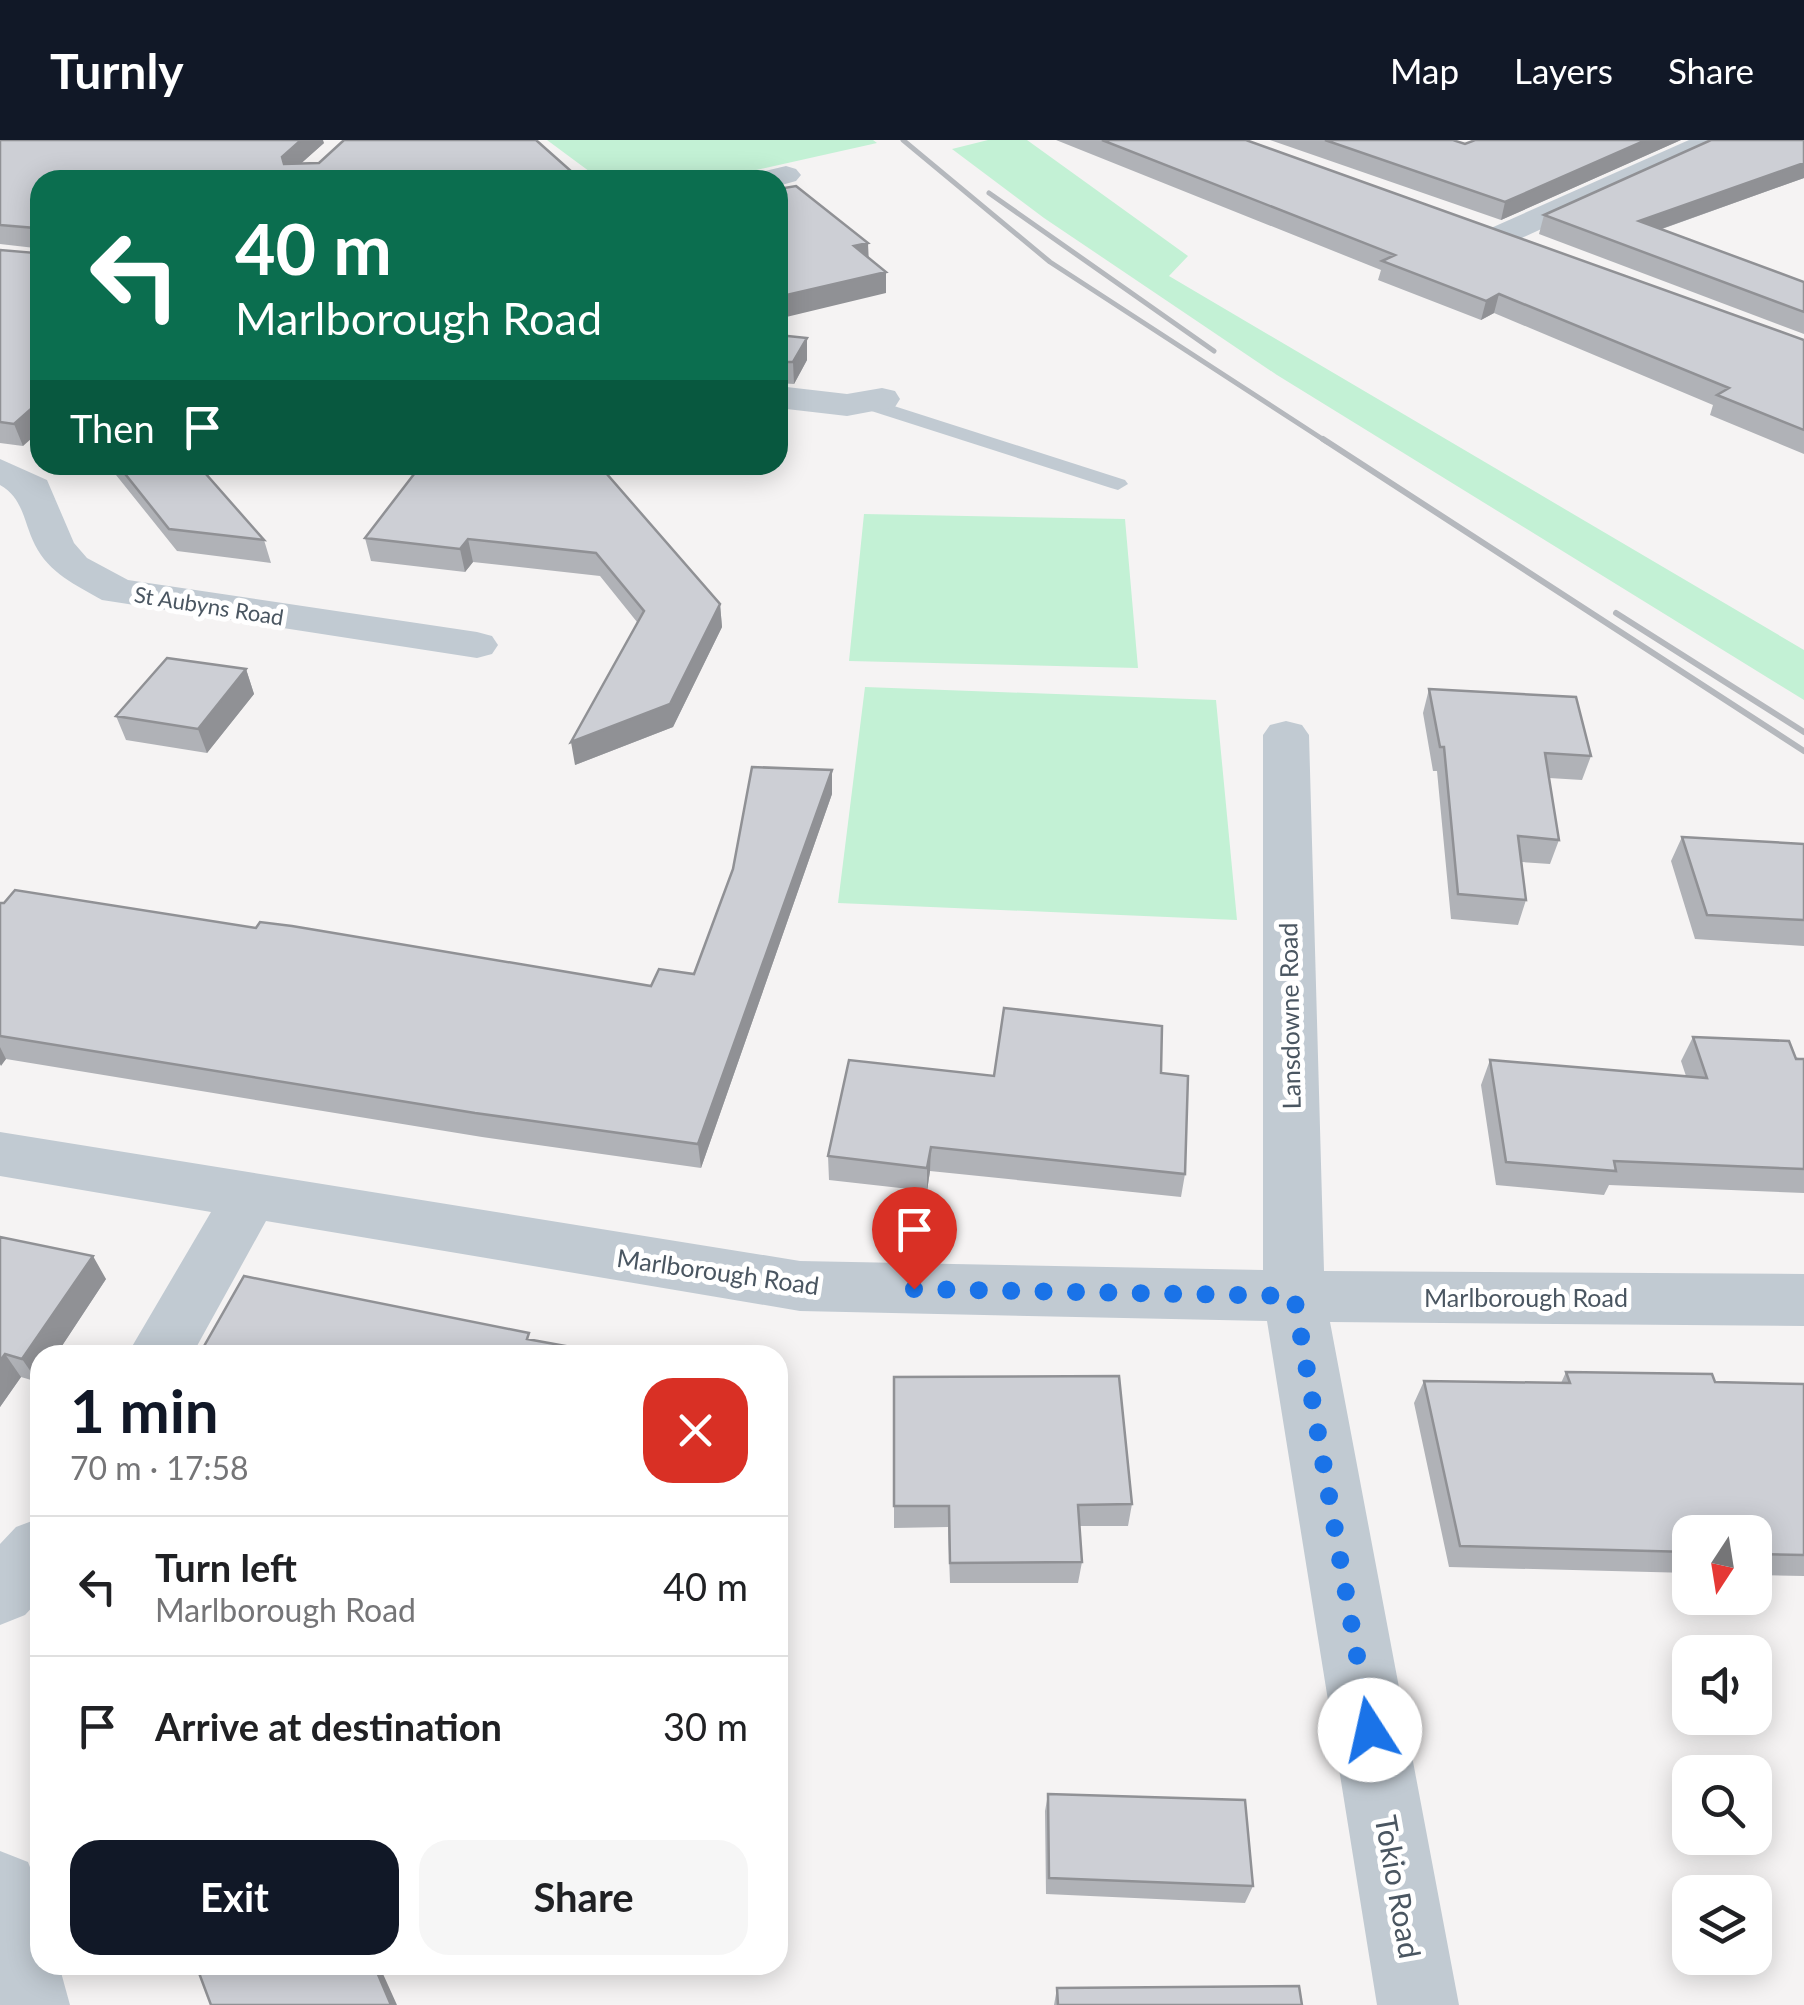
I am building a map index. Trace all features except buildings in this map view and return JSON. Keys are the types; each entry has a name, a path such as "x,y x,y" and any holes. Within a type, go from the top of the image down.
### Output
{"street":[{"path":"1502,235 1712,140"},
{"path":"1466,222 1538,248"},
{"path":"788,398 847,405 876,401"},
{"name":"St Aubyns Road","path":"0,470 33,488 56,546 73,567 117,591 477,645"},
{"name":"Lansdowne Road","path":"1286,735 1294,1296"},
{"name":"Marlborough Road","path":"0,1154 771,1284 1294,1296 1804,1300"},
{"path":"165,1345 250,1197"},
{"name":"Tokio Road","path":"1294,1296 1418,2005"},
{"path":"0,1592 30,1564"},
{"path":"0,1890 29,2005"}],"lane":[{"path":"876,401 1118,484"}],"green space":[{"path":"547,140 877,143 757,170 588,170"},
{"path":"988,140 1027,140 1188,256 1169,276 1804,650 1804,700 1277,375 1044,218 952,149"},
{"path":"864,514 1125,519 1138,668 849,661"},
{"path":"865,687 1216,700 1237,920 838,903"}],"railway":[{"path":"903,140 1050,262 1327,442"},
{"path":"989,193 1214,351"},
{"path":"1323,439 1804,751"},
{"path":"1616,613 1804,732"}],"route":[{"path":"914,1289 1294,1296 1370,1730"}]}
